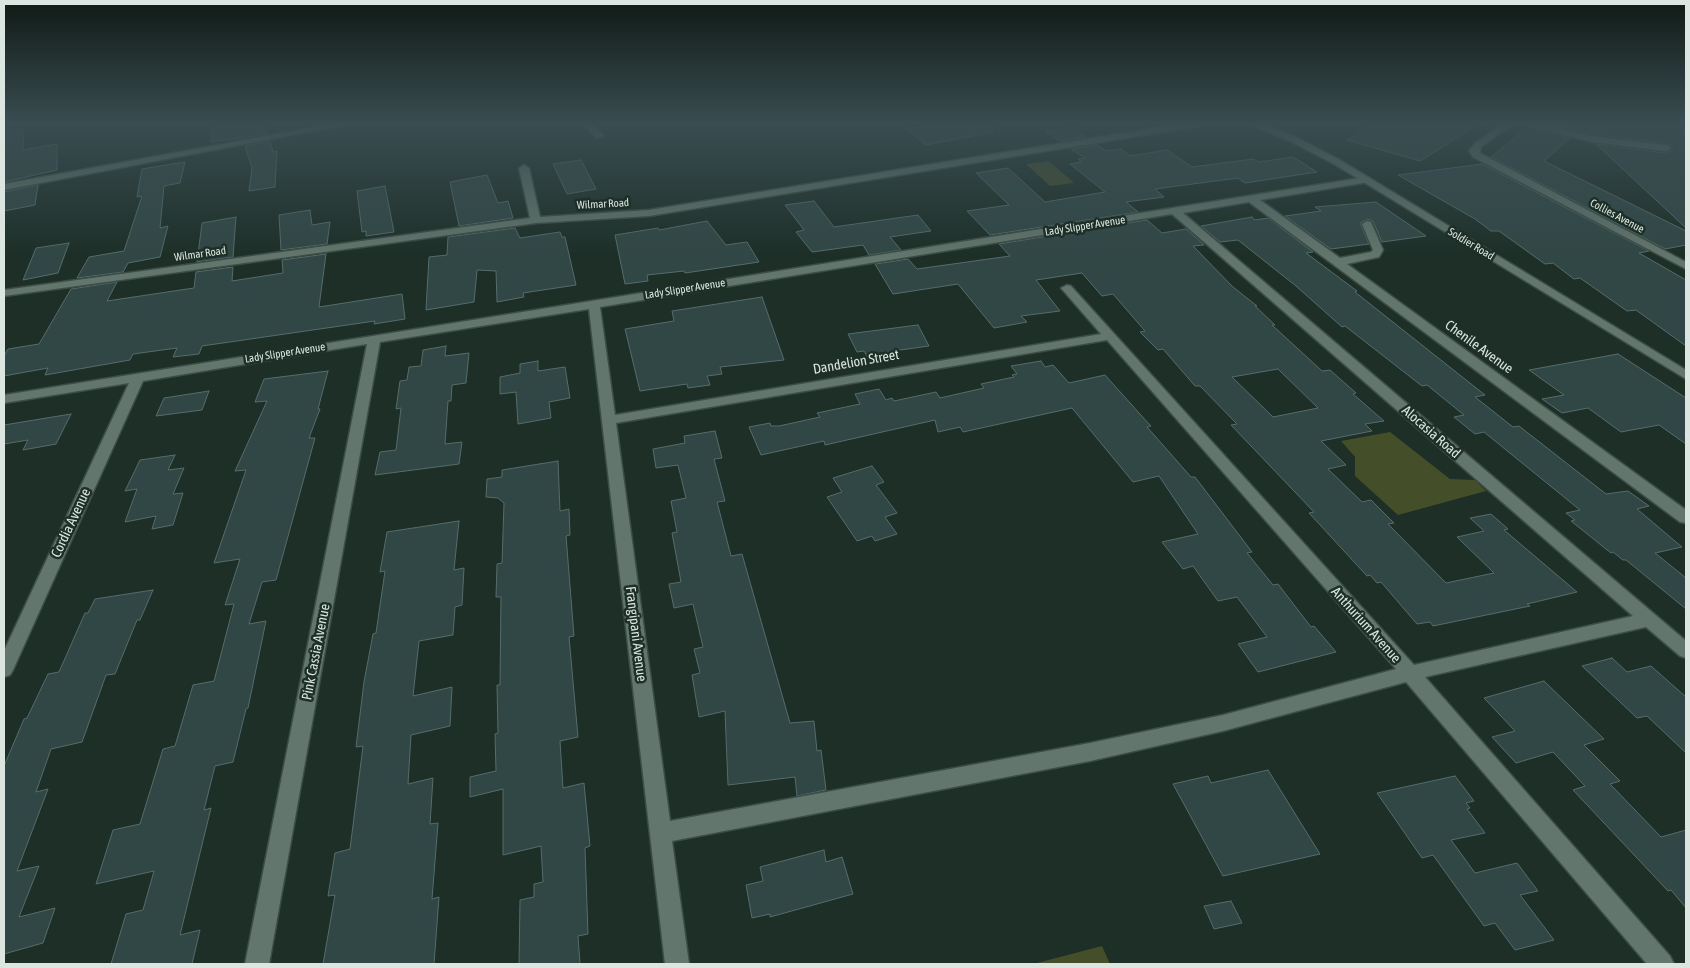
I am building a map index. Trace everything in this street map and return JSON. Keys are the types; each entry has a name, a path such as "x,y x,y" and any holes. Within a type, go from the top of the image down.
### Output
{"street":[{"path":"4,187 106,168"},
{"path":"524,168 536,220"},
{"name":"Wilmar Road","path":"4,293 536,220 649,213 923,168"},
{"name":"Soldier Road","path":"1347,168 1686,375"},
{"name":"Collies Avenue","path":"1502,168 1681,259 1686,266"},
{"name":"Lady Slipper Avenue","path":"4,399 1253,200 1366,180"},
{"name":"Chenile Avenue","path":"1253,200 1686,518"},
{"name":"Alocasia Road","path":"1176,212 1686,651"},
{"path":"1338,262 1375,255 1378,250 1367,224"},
{"name":"Anthurium Avenue","path":"1067,288 1410,674 1662,964"},
{"name":"Frangipani Avenue","path":"594,304 677,964"},
{"name":"Dandelion Street","path":"609,420 1109,336"},
{"name":"Pink Cassia Avenue","path":"257,964 374,339"},
{"name":"Cordia Avenue","path":"4,670 138,377"},
{"path":"661,834 1090,752 1223,723 1410,674 1649,619"}],"green space":[{"path":"1031,168 1057,168 1074,183 1050,186"},
{"path":"1390,432 1450,479 1475,480 1486,491 1398,515 1355,476 1355,457 1341,441"},
{"path":"1102,946 1110,964 1033,964"}],"building":[{"path":"4,168 57,168 57,170 4,182"},
{"path":"184,168 180,183 164,186 160,228 168,226 160,257 128,263 123,272 77,278 89,257 124,251 142,196 137,197 142,169"},
{"path":"252,168 276,168 275,187 249,191"},
{"path":"555,168 585,168 596,189 567,194"},
{"path":"1007,168 1045,202 1105,192 1075,168 1311,168 1317,172 1245,183 1238,178 1155,189 1164,197 1126,202 1138,212 990,235 967,211 1009,205 976,173"},
{"path":"1450,168 1490,168 1649,251 1639,253 1686,280 1686,346 1636,310 1627,311 1580,278 1574,279 1553,263 1545,264 1499,231 1491,231 1475,219 1398,175"},
{"path":"1512,168 1559,168 1686,231 1686,245 1665,249"},
{"path":"1622,168 1686,168 1686,228"},
{"path":"487,175 498,203 508,201 513,218 459,226 450,182"},
{"path":"38,185 35,205 4,211 4,192"},
{"path":"385,186 394,232 366,236 366,231 362,232 357,191"},
{"path":"814,201 834,227 918,215 931,231 890,237 901,250 869,255 863,245 812,252 796,232 804,230 785,205"},
{"path":"1376,202 1426,236 1382,242 1373,221 1367,219 1360,223 1369,244 1331,249 1285,216 1321,211 1315,207"},
{"path":"310,210 312,225 330,222 327,244 281,250 279,215"},
{"path":"236,217 233,257 197,262 202,223"},
{"path":"1252,217 1255,220 1268,218 1313,252 1306,253 1357,291 1355,292 1485,395 1475,397 1513,427 1519,426 1606,494 1628,491 1649,506 1637,509 1682,547 1655,553 1686,578 1686,609 1626,560 1623,560 1613,552 1611,553 1571,521 1575,520 1566,513 1580,510 1484,432 1475,434 1454,417 1464,415 1427,385 1422,386 1345,326 1342,327 1296,286 1238,240 1220,242 1201,226"},
{"path":"1147,220 1162,233 1186,229 1204,245 1193,246 1233,287 1257,306 1255,306 1275,325 1272,325 1322,371 1330,370 1356,393 1353,394 1384,421 1365,424 1372,431 1321,441 1346,465 1328,469 1362,502 1371,500 1394,523 1388,524 1446,583 1494,573 1457,537 1484,531 1470,518 1491,514 1508,529 1504,530 1577,592 1527,604 1530,606 1433,626 1430,622 1417,624 1381,582 1377,583 1370,575 1367,576 1309,513 1314,512 1231,425 1237,424 1200,386 1195,386 1163,349 1158,350 1140,332 1145,331 1113,294 1102,296 1082,273 1036,280 1060,311 1021,316 1027,322 994,328 958,284 893,294 875,264 908,259 917,269 1010,256 999,244","holes":["1278,369 1318,408 1273,417 1232,377"]},
{"path":"707,221 726,245 747,242 759,262 685,273 684,271 647,275 648,281 625,284 615,235 658,228 659,230"},
{"path":"515,228 520,238 560,232 562,237 565,237 576,285 523,293 524,297 497,302 496,271 477,270 474,302 426,310 429,257 447,255 448,237"},
{"path":"69,243 58,273 23,280 36,248"},
{"path":"326,254 319,307 402,294 405,319 374,324 375,321 202,346 199,354 173,357 177,348 133,354 130,360 45,375 48,368 4,376 4,356 8,349 39,344 71,289 117,282 107,301 194,288 196,272 233,267 232,281 283,273 282,260"},
{"path":"762,297 784,360 720,367 722,374 707,376 710,385 688,388 687,384 640,391 625,329 674,321 672,311"},
{"path":"918,325 929,346 886,352 888,355 868,358 864,351 857,352 848,334"},
{"path":"446,346 445,356 469,353 466,383 452,385 451,401 448,401 445,444 462,442 459,464 375,475 380,452 396,450 401,408 396,409 400,381 407,380 409,367 421,366 423,350"},
{"path":"1618,354 1686,398 1686,444 1659,425 1621,432 1588,408 1562,413 1542,399 1564,395 1529,370"},
{"path":"538,361 538,371 565,367 570,398 549,402 551,418 518,424 516,392 500,394 500,377 520,373 520,364"},
{"path":"1041,361 1045,367 1053,365 1069,383 1105,375 1151,426 1147,427 1191,477 1195,477 1252,552 1247,553 1273,585 1278,584 1311,627 1314,626 1336,652 1258,672 1238,644 1267,637 1237,597 1218,601 1193,566 1183,569 1162,542 1198,534 1159,476 1133,482 1072,408 963,432 960,427 938,432 935,420 825,445 824,441 761,455 749,427 770,423 771,426 779,426 820,417 817,413 860,404 855,394 879,389 886,400 892,398 894,401 936,392 940,398 984,388 981,384 1014,377 1012,375 1017,374 1011,366"},
{"path":"328,371 318,409 320,409 309,438 315,438 276,580 262,582 249,624 266,621 248,708 246,709 233,762 215,766 204,810 211,808 180,935 200,930 192,964 111,964 126,914 143,910 154,871 96,884 113,830 140,824 163,749 175,746 193,685 214,681 234,604 225,605 240,559 214,563 246,470 235,471 267,401 255,402 264,379"},
{"path":"209,391 202,410 156,416 164,398"},
{"path":"71,414 56,444 23,450 28,440 4,444 4,425"},
{"path":"715,431 722,458 714,459 725,501 717,502 731,556 742,554 790,723 814,721 817,751 821,750 826,790 797,796 795,777 728,785 725,711 699,717 692,675 700,673 694,649 703,647 693,604 674,608 669,584 681,582 672,533 677,532 671,501 686,498 678,465 656,468 653,449 685,443 684,436"},
{"path":"175,455 168,470 184,468 173,494 183,493 173,525 152,529 156,516 125,522 137,489 125,491 140,460"},
{"path":"558,461 560,511 569,509 570,535 566,536 574,636 569,637 578,737 560,741 563,788 584,783 590,846 585,848 588,934 578,936 580,964 519,964 520,900 534,897 534,884 543,882 541,846 503,855 503,789 470,797 470,777 496,771 495,734 498,733 497,685 500,685 501,597 496,597 497,564 502,563 504,503 498,498 486,497 487,479 502,477 502,470"},
{"path":"872,466 884,482 876,485 897,513 885,517 897,534 875,541 872,536 857,541 827,497 842,492 833,478"},
{"path":"459,521 454,570 464,568 462,605 455,607 453,635 419,641 413,696 452,687 450,726 411,735 408,784 433,778 430,824 438,823 432,899 439,897 434,964 323,964 335,895 328,896 335,853 350,849 363,746 356,747 364,682 373,634 376,633 385,571 380,572 387,532"},
{"path":"153,590 140,620 137,620 115,674 106,675 82,742 51,749 36,792 48,789 17,871 39,866 19,917 55,908 43,943 4,954 4,766 24,719 27,718 48,674 59,672 85,613 88,613 95,599"},
{"path":"1612,658 1627,672 1651,666 1686,697 1686,753 1647,716 1637,718 1582,666"},
{"path":"1544,681 1604,739 1584,745 1620,781 1610,784 1661,837 1686,830 1686,908 1671,890 1668,891 1573,790 1585,786 1553,752 1516,763 1492,737 1515,731 1484,698"},
{"path":"1268,770 1320,854 1223,876 1173,784 1208,776 1211,783"},
{"path":"1455,776 1474,801 1466,803 1470,808 1467,809 1485,833 1451,840 1475,873 1517,863 1538,891 1520,895 1554,940 1515,950 1495,923 1484,926 1433,855 1422,858 1377,793"},
{"path":"824,850 826,862 842,857 853,894 770,917 770,914 752,918 746,885 763,881 760,867"},
{"path":"1231,901 1242,923 1214,929 1204,906"}]}
